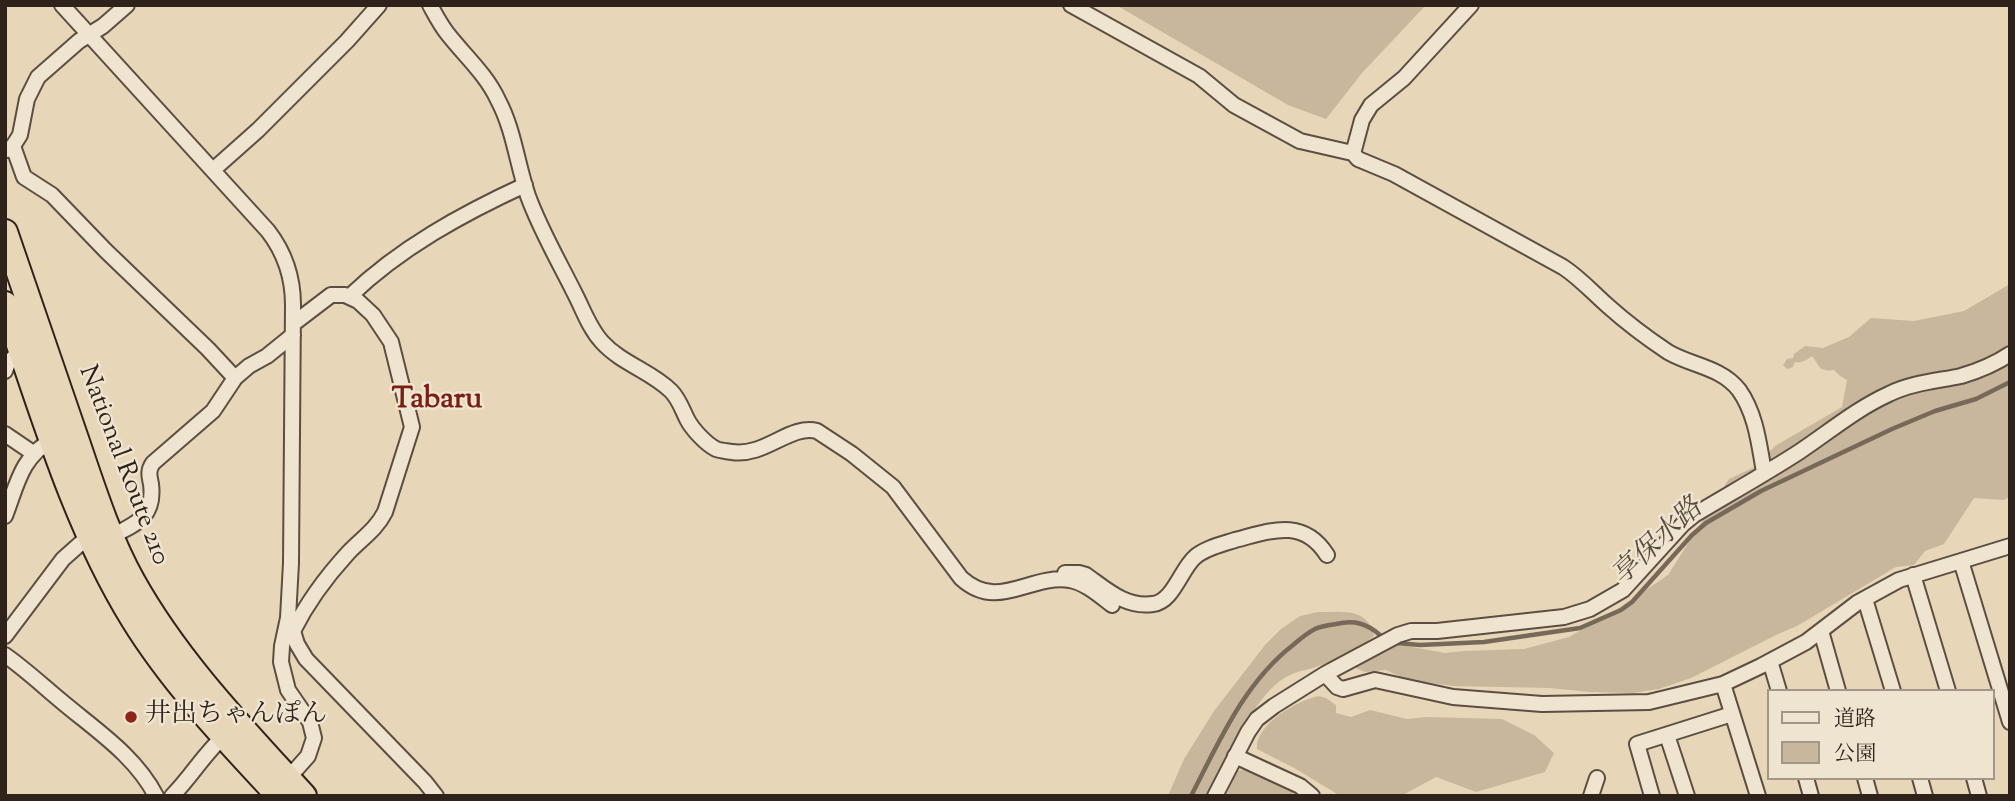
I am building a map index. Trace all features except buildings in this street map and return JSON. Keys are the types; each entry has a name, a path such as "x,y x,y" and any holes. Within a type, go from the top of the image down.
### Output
{"highway":[{"name":"National Route 210","path":"5,232 90,479 101,535 118,592 150,645 224,736 284,792"},
{"name":"National Route 210","path":"5,304 21,350 43,447 179,652 241,726 284,792"}],"street":[{"path":"62,5 268,231 282,251 292,282 291,563 289,632 281,662 286,685 310,722 314,738 308,756 284,792"},
{"path":"127,5 38,77 27,99 22,131 9,148 24,177 52,195 235,378"},
{"path":"213,170 258,130 379,5"},
{"path":"430,5 443,27 480,72 500,102 525,185 550,246 600,340 624,360 650,374 670,390 691,425 713,446 721,450 749,453 798,431 817,431 893,486 961,578 972,588 990,593 1007,592 1057,579 1080,583 1112,605"},
{"path":"1071,5 1199,76 1234,104 1300,141 1352,152 1358,159 1394,174 1557,264 1580,279 1630,325 1666,350 1723,375 1737,387 1752,414 1764,472"},
{"path":"1352,152 1362,120 1371,105 1398,84 1471,5"},
{"path":"350,296 370,276 392,260 471,211 525,185"},
{"path":"5,636 64,559 101,535 134,524 144,517 152,498 150,466 213,411 235,378 267,356 331,295 341,294 350,296 373,315 391,342 411,431 385,512 379,522 324,582 289,632"},
{"path":"5,371 8,363 21,350"},
{"path":"1214,796 1257,719 1325,674 1398,635 1411,631 1437,631 1564,617 1601,604 1634,580 1688,520 1799,452 1871,402 1914,385 1964,375 2010,354"},
{"path":"5,434 43,447 22,470 5,516"},
{"path":"1048,580 1060,574 1079,573 1130,604 1153,604 1164,600 1196,556 1269,530 1291,529 1299,532 1318,543 1327,555"},
{"path":"1325,674 1337,687 1343,688 1376,680 1440,696 1542,704 1648,702 1723,684 1806,642 1865,599 1899,580 2010,547"},
{"path":"1961,561 2010,722"},
{"path":"1913,575 1947,689"},
{"path":"1865,599 1892,689"},
{"path":"1821,631 1838,689"},
{"path":"289,632 306,659 436,796"},
{"path":"5,655 117,747 142,773 156,796"},
{"path":"1770,661 1778,689"},
{"path":"1723,684 1758,796"},
{"path":"1652,796 1637,744 1732,714"},
{"path":"1667,735 1687,796"},
{"path":"172,796 190,777 206,753 224,736"},
{"path":"1235,756 1300,786 1312,796"},
{"path":"1591,796 1597,778"}],"green space":[{"path":"1116,5 1426,5 1362,73 1326,119 1288,105"},
{"path":"2010,284 2010,497 2003,500 1974,498 1944,544 1925,551 1914,565 1896,567 1797,626 1691,678 1659,689 1632,693 1454,686 1407,680 1386,670 1365,672 1356,668 1368,656 1390,643 1445,653 1524,649 1569,637 1616,610 1668,575 1729,479 1757,466 1775,446 1842,407 1847,380 1834,370 1822,369 1812,356 1802,362 1795,362 1793,367 1787,369 1783,365 1787,359 1793,358 1794,354 1805,346 1823,348 1849,337 1871,318 1914,321 1964,311"},
{"path":"1318,612 1345,612 1360,616 1371,627 1374,636 1345,655 1292,674 1278,682 1254,710 1209,796 1168,796 1184,759 1214,711 1265,645 1281,629 1300,616"},
{"path":"1318,696 1336,705 1336,713 1351,717 1370,710 1407,719 1502,719 1534,735 1554,753 1545,772 1476,792 1436,777 1401,796 1337,794 1257,749 1263,731 1279,715"},
{"path":"1248,769 1292,791 1294,796 1226,796 1237,771"}],"waterway":[{"name":"享保水路","path":"1397,643 1420,645 1484,642 1580,628 1621,610 1632,602 1692,535 1706,523 1761,491 1892,429 1935,411 1976,399 2010,382"},
{"name":"享保水路","path":"1191,796 1234,714 1247,695 1276,660 1306,634 1325,626 1354,623 1370,628 1380,635"}],"place":[{"name":"井出ちゃんぽん","path":"131,717"}],"district":[{"name":"Tabaru","path":"437,402"}]}
